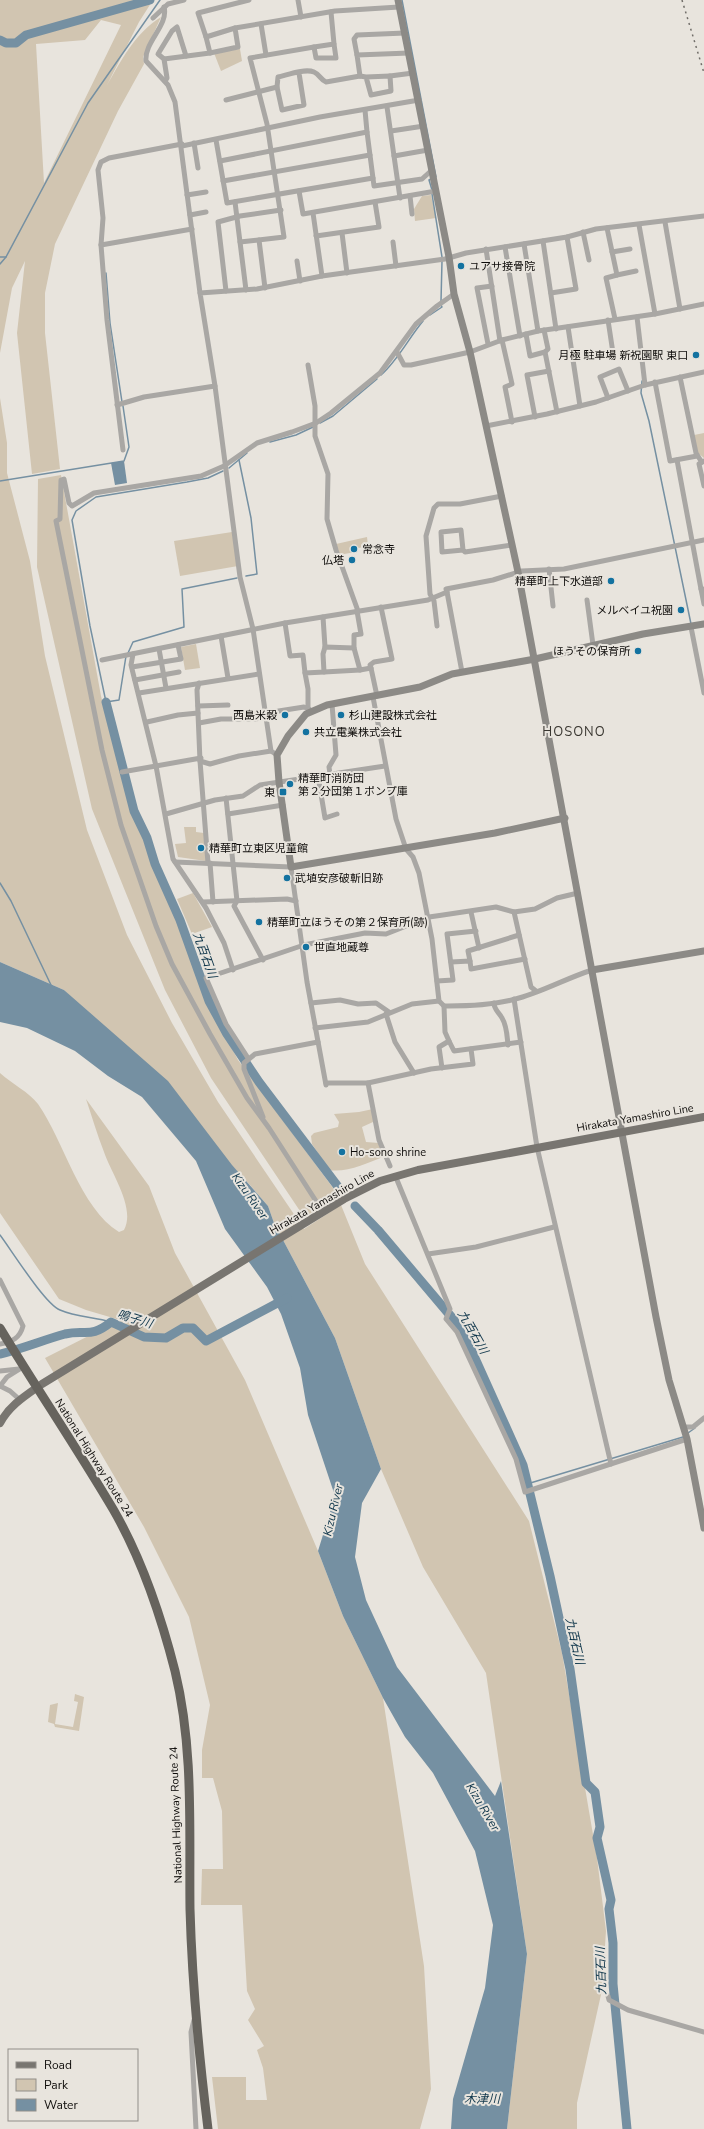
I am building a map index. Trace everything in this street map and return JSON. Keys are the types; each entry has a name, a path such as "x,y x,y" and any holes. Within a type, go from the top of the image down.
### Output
{"highway":[{"name":"National Highway Route 24","path":"0,1328 4,1341 22,1367 39,1386 113,1510 136,1556 158,1611 175,1672 184,1720 189,1771 190,1910 196,2014 208,2129"}],"main road":[{"name":"Hirakata Yamashiro Line","path":"0,1423 5,1414 19,1399 39,1386 321,1213 363,1189 397,1174 621,1131 704,1117"}],"street":[{"path":"153,18 164,7 173,1 184,0"},
{"path":"210,53 198,13 249,0"},
{"path":"298,0 301,17"},
{"path":"206,37 235,28 331,12 398,3 419,100 432,170 433,192 449,257 454,294 470,352 518,572 565,818 621,1131 669,1380 687,1439 704,1528"},
{"path":"164,7 165,13 163,19 145,56 146,61 165,81 173,96 182,145 200,293 215,386 224,466 240,577 253,630 266,715 283,805 302,946 315,1028 326,1084 368,1083 414,1073 473,1064 472,1049"},
{"path":"314,47 316,58 336,58 331,12"},
{"path":"261,24 266,55"},
{"path":"165,81 167,78 164,59 158,54 172,31 177,26 186,56"},
{"path":"164,59 210,53 238,47 235,28"},
{"path":"360,76 354,39 357,35 405,33"},
{"path":"244,59 334,44"},
{"path":"357,55 409,53"},
{"path":"240,242 284,237 279,194 267,128 250,58"},
{"path":"299,73 304,103 302,107 282,110 277,88 278,77 299,73 313,71 326,82 360,76 390,76 413,73"},
{"path":"366,77 369,92 373,96 391,91 390,76"},
{"path":"226,100 277,88"},
{"path":"123,450 101,245 103,218 98,170 101,162 109,158 216,140 320,117 387,107 419,100"},
{"path":"387,107 400,198"},
{"path":"365,110 374,186 422,179 432,170"},
{"path":"391,131 424,126"},
{"path":"220,161 367,132"},
{"path":"216,140 227,203 373,178"},
{"path":"194,144 198,168"},
{"path":"394,156 428,150"},
{"path":"224,181 370,155"},
{"path":"299,191 303,214 433,192"},
{"path":"187,195 206,192"},
{"path":"410,196 412,214"},
{"path":"235,202 246,290"},
{"path":"316,236 379,227 375,202"},
{"path":"226,291 218,222 237,217 281,210"},
{"path":"190,215 206,212"},
{"path":"313,213 322,276"},
{"path":"200,293 265,288 322,276 396,266 486,249 543,241 607,228 666,222 704,216"},
{"path":"666,222 680,309"},
{"path":"638,225 655,314"},
{"path":"607,228 617,275"},
{"path":"101,245 192,230"},
{"path":"583,232 589,260"},
{"path":"342,233 347,273"},
{"path":"551,293 576,289 566,236"},
{"path":"259,240 265,288"},
{"path":"543,241 556,329"},
{"path":"393,242 396,266"},
{"path":"524,244 538,332"},
{"path":"505,247 523,335 530,356 545,352"},
{"path":"486,249 501,340 512,384 505,386 512,422"},
{"path":"612,252 630,249"},
{"path":"297,261 300,281"},
{"path":"615,319 606,278 636,271"},
{"path":"488,344 477,288 492,286"},
{"path":"321,1213 263,1120 247,1098 172,964 138,875 121,825 102,750 56,521 60,519 61,480 64,479 69,503 72,506 94,493 201,476 224,466 257,443 316,423 331,413 380,373 397,352 416,324 454,294"},
{"path":"397,352 404,365 470,352 501,340 544,330 637,317 704,304"},
{"path":"637,317 645,385"},
{"path":"608,320 613,353"},
{"path":"568,327 580,406"},
{"path":"544,330 548,348 545,352 557,412"},
{"path":"308,365 316,423 316,436 328,474 326,519 358,611 360,634 354,636 354,648 360,670"},
{"path":"608,398 600,377 619,369 628,391"},
{"path":"535,417 527,375 549,371"},
{"path":"486,426 557,412 608,398 655,382 704,372"},
{"path":"680,377 697,456 703,461 700,464 704,486"},
{"path":"655,382 670,461 697,456"},
{"path":"117,405 144,397 215,386"},
{"path":"677,460 692,543 703,589 704,604"},
{"path":"437,626 433,598 430,594 426,536 434,508 438,504 460,504 502,496"},
{"path":"463,550 461,530 441,532 442,552 463,550 465,552 512,545"},
{"path":"462,672 446,589 493,580 518,572 589,564 704,540"},
{"path":"549,569 553,606"},
{"path":"102,660 285,623 433,598 447,592"},
{"path":"587,600 593,645"},
{"path":"380,607 392,659 374,662 370,666 385,766 396,819 406,849 413,857 419,873 426,919 432,939 439,1001 444,1006 445,1032 454,1052 521,1042"},
{"path":"323,617 325,647 323,654 324,672"},
{"path":"122,772 200,760 210,764 239,756 274,753 310,709 303,655 290,656 285,623"},
{"path":"199,723 221,719 255,719 266,715 310,709 420,687 462,672 535,659 593,645 704,624"},
{"path":"691,626 704,693"},
{"path":"221,636 228,678"},
{"path":"132,667 181,659 178,645"},
{"path":"325,647 354,648"},
{"path":"158,649 166,688"},
{"path":"133,654 132,667 147,722 175,862 203,902 224,943 233,970"},
{"path":"305,673 371,668"},
{"path":"135,680 179,672"},
{"path":"139,692 259,674"},
{"path":"199,683 198,713 200,760 214,902"},
{"path":"330,774 330,767 336,755 332,704"},
{"path":"198,706 228,705"},
{"path":"147,722 178,715 198,713"},
{"path":"166,814 205,802 243,796 260,785 385,766"},
{"path":"318,776 325,818 337,814"},
{"path":"226,798 237,901 234,906 263,960"},
{"path":"228,814 283,805"},
{"path":"175,862 234,863 291,867 495,834 565,818"},
{"path":"248,1058 223,1017 206,978 263,960 279,952 302,946 365,933 386,934 426,919 496,907 514,912 535,909 557,898 578,893"},
{"path":"203,902 287,899 296,901"},
{"path":"472,912 479,948"},
{"path":"514,912 531,987 536,991"},
{"path":"437,981 453,980 448,934 476,931"},
{"path":"519,935 468,951 471,969 525,959"},
{"path":"444,1006 494,1003 514,999 592,970 704,951"},
{"path":"451,962 470,961"},
{"path":"514,999 537,1147 554,1227 611,1464"},
{"path":"311,1003 340,1000 358,1004 376,1003 388,1013 395,1042 414,1073"},
{"path":"315,1028 358,1024 376,1019 412,1004 439,1001"},
{"path":"494,1003 494,1008 502,1017 505,1025 508,1045"},
{"path":"442,1068 439,1047 449,1041"},
{"path":"263,1120 244,1069 244,1063 248,1058 255,1054 318,1042"},
{"path":"368,1083 379,1140 390,1166"},
{"path":"397,1180 450,1309 446,1319 457,1332 516,1459 525,1492 687,1439"},
{"path":"428,1254 476,1247 554,1227"},
{"path":"0,1280 23,1326 22,1333 4,1341"},
{"path":"0,1371 22,1367"},
{"path":"19,1399 10,1391 0,1386 7,1377 22,1367"},
{"path":"684,1427 693,1426 704,1418"},
{"path":"608,1998 619,2006 704,2032"},
{"path":"196,2014 191,2032 196,2129"}],"green space":[{"path":"0,0 153,0 139,22 106,87 123,58 143,31 161,17 143,57 144,64 118,111 55,244 45,293 45,333 60,469 32,474 17,333 25,261 12,288 0,353","holes":["101,20 121,25 44,183 36,44 85,40"]},
{"path":"240,49 242,61 221,71 214,53"},
{"path":"431,195 436,218 415,221 414,209 422,196"},
{"path":"0,398 7,443 7,473 30,561 45,656 87,830 127,935 172,1023 218,1102 304,1229 341,1205 365,1264 529,1521 562,1653 597,1858 606,1931 602,1990 577,2103 577,2129 507,2129 527,1954 486,1673 423,1567 381,1469 335,1338 274,1223 268,1206 250,1185 64,990 0,962"},
{"path":"704,433 704,458 698,453 694,435"},
{"path":"61,475 101,696 131,810 145,839 155,869 171,904 208,1003 238,1060 339,1196 304,1217 211,1078 165,990 92,809 37,567 38,479"},
{"path":"232,532 238,566 180,576 174,541"},
{"path":"367,537 368,546 354,549 355,552 339,555 336,544"},
{"path":"196,644 200,668 185,670 181,647"},
{"path":"184,827 196,827 196,832 204,833 206,861 178,857 175,844 186,843"},
{"path":"193,893 212,927 192,934 177,899"},
{"path":"0,1073 38,1104 56,1136 83,1191 105,1221 119,1232 124,1230 127,1221 125,1201 107,1160 86,1099 149,1186 175,1253 245,1380 318,1551 343,1616 383,1698 424,1966 431,2089 420,2129 218,2129 212,2077 246,2077 246,2100 267,2100 263,2068 257,2050 264,2046 248,2020 255,2009 247,1991 242,1905 201,1905 202,1869 223,1869 222,1811 213,1778 202,1778 202,1750 210,1705 189,1617 144,1527 45,1358 120,1320 86,1310 59,1299 0,1213"},
{"path":"373,1109 373,1122 362,1127 366,1142 379,1143 383,1157 350,1169 336,1171 329,1170 312,1144 311,1136 314,1133 338,1127 339,1122 334,1114"},
{"path":"75,1694 84,1697 79,1731 55,1727 54,1724 48,1722 50,1705 58,1703 55,1724 73,1727 78,1702 74,1701"}],"water":[{"path":"124,461 127,483 115,485 111,463"},
{"name":"木津川","path":"0,962 64,990 168,1081 232,1165 268,1206 274,1223 335,1338 381,1469 362,1503 355,1557 366,1600 397,1667 495,1796 501,1781 527,1954 507,2129 451,2129 453,2099 485,1988 493,1925 475,1851 433,1773 405,1737 383,1698 343,1616 318,1551 335,1496 308,1415 300,1368 281,1314 267,1287 225,1229 196,1161 142,1097 108,1076 75,1051 27,1028 0,1022"}],"waterway":[{"path":"0,40 6,43 16,43 26,35 150,0"},
{"path":"0,257 6,257 88,103 160,0"},
{"path":"402,0 436,177"},
{"path":"431,179 429,180 432,190"},
{"path":"432,194 442,257"},
{"path":"0,264 6,257"},
{"path":"441,301 442,261"},
{"path":"106,273 110,323 122,402"},
{"path":"430,315 442,307 441,305"},
{"path":"381,375 393,363 423,321"},
{"path":"320,423 333,416 377,379"},
{"path":"642,381 641,393 649,421 691,624"},
{"path":"0,481 124,461 129,447 123,406"},
{"path":"270,442 296,435 313,427"},
{"path":"229,468 247,453"},
{"path":"239,460 251,518 257,574 246,576"},
{"path":"126,656 119,700 106,702 90,626 72,520 76,511 96,497 208,478 223,471"},
{"path":"128,653 133,642 184,627 182,589 237,578"},
{"name":"九百石川","path":"106,702 134,811 147,838 155,864 180,920 209,1001 227,1034 259,1082 339,1188"},
{"path":"0,883 11,901 51,985"},
{"name":"九百石川","path":"355,1206 378,1230 454,1320 470,1347 523,1465 550,1576 570,1669 586,1783 595,1792 600,1827 597,1838 611,1900 609,1909 613,1943 613,1984 627,2129"},
{"path":"0,1235 38,1288 54,1306 60,1310 72,1314 111,1322"},
{"name":"鳴子川","path":"0,1354 65,1334 93,1332 111,1322 144,1337 166,1338 183,1328 193,1328 206,1341 287,1298"},
{"path":"688,1433 695,1428"},
{"path":"527,1484 683,1437"}],"railway":[{"path":"682,0 704,73"}],"place":[{"name":"ユアサ接骨院","path":"461,266"},
{"name":"月極 駐車場 新祝園駅 東口","path":"696,355"},
{"name":"常念寺","path":"354,549"},
{"name":"仏塔","path":"352,560"},
{"name":"精華町上下水道部","path":"611,581"},
{"name":"メルベイユ祝園","path":"681,610"},
{"name":"ほうその保育所","path":"638,651"},
{"name":"西島米穀","path":"285,715"},
{"name":"杉山建設株式会社","path":"341,715"},
{"name":"共立電業株式会社","path":"306,732"},
{"name":"精華町消防団 第２分団第１ポンプ庫","path":"290,784"},
{"name":"東","path":"283,792"},
{"name":"精華町立東区児童館","path":"201,848"},
{"name":"武埴安彦破斬旧跡","path":"287,878"},
{"name":"精華町立ほうその第２保育所(跡)","path":"259,922"},
{"name":"世直地蔵尊","path":"306,947"},
{"name":"Ho-sono shrine","path":"342,1152"}],"district":[{"name":"HOSONO","path":"574,732"}],"water label":[{"name":"Kizu River","path":"250,1196"},
{"name":"Kizu River","path":"333,1510"},
{"name":"Kizu River","path":"483,1807"}]}
